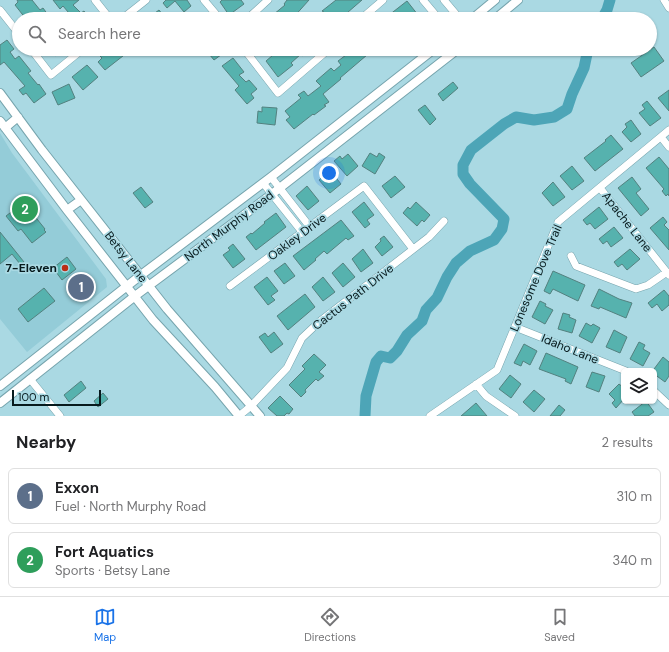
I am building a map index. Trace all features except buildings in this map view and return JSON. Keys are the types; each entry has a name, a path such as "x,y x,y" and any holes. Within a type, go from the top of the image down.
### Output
{"main road":[{"path":"480,12 495,0"},
{"path":"503,12 518,0"},
{"name":"North Murphy Road","path":"0,386 141,275 271,177 425,56"},
{"name":"North Murphy Road","path":"0,403 135,296 272,194 449,56"},
{"name":"Betsy Lane","path":"0,93 42,150 186,332 260,416"},
{"path":"2,124 18,117"},
{"name":"Betsy Lane","path":"2,124 153,320 215,387 239,416"},
{"path":"67,210 81,200"}],"street":[{"path":"95,0 104,12"},
{"path":"131,12 146,0"},
{"path":"204,0 214,12"},
{"path":"255,12 268,0"},
{"path":"368,12 383,0"},
{"path":"423,0 433,12"},
{"path":"444,0 454,12"},
{"path":"664,0 669,8"},
{"path":"0,10 12,25"},
{"path":"36,56 51,75 75,56"},
{"path":"249,56 278,93 321,56"},
{"name":"Lonesome Dove Trail","path":"430,416 497,370 558,222 669,130"},
{"path":"661,137 669,147"},
{"path":"271,177 310,227"},
{"path":"263,183 302,233"},
{"name":"Oakley Drive","path":"230,286 364,186 413,249"},
{"name":"Apache Lane","path":"600,188 668,274"},
{"name":"Cactus Path Drive","path":"239,416 251,406 287,368 302,338 319,322 429,236 444,221"},
{"path":"571,256 576,266 636,289 648,286 668,274"},
{"name":"Idaho Lane","path":"515,327 621,369"},
{"path":"30,379 60,416"},
{"path":"476,384 486,396 515,416"},
{"path":"657,394 669,405"}],"shaded area":[{"path":"0,133 12,153 106,279 107,287 27,352 0,319"}],"waterway":[{"path":"606,12 610,0"},
{"path":"365,416 366,396 376,362 381,356 390,358 397,351 407,335 422,321 426,310 437,298 447,277 456,263 470,251 494,240 502,229 504,219 470,184 463,174 463,165 471,150 504,124 516,117 534,120 554,117 567,109 584,68 587,56"}],"place":[{"name":"Fort Aquatics","path":"25,209"},
{"name":"7-Eleven","path":"65,268"},
{"name":"Exxon","path":"81,287"}]}
